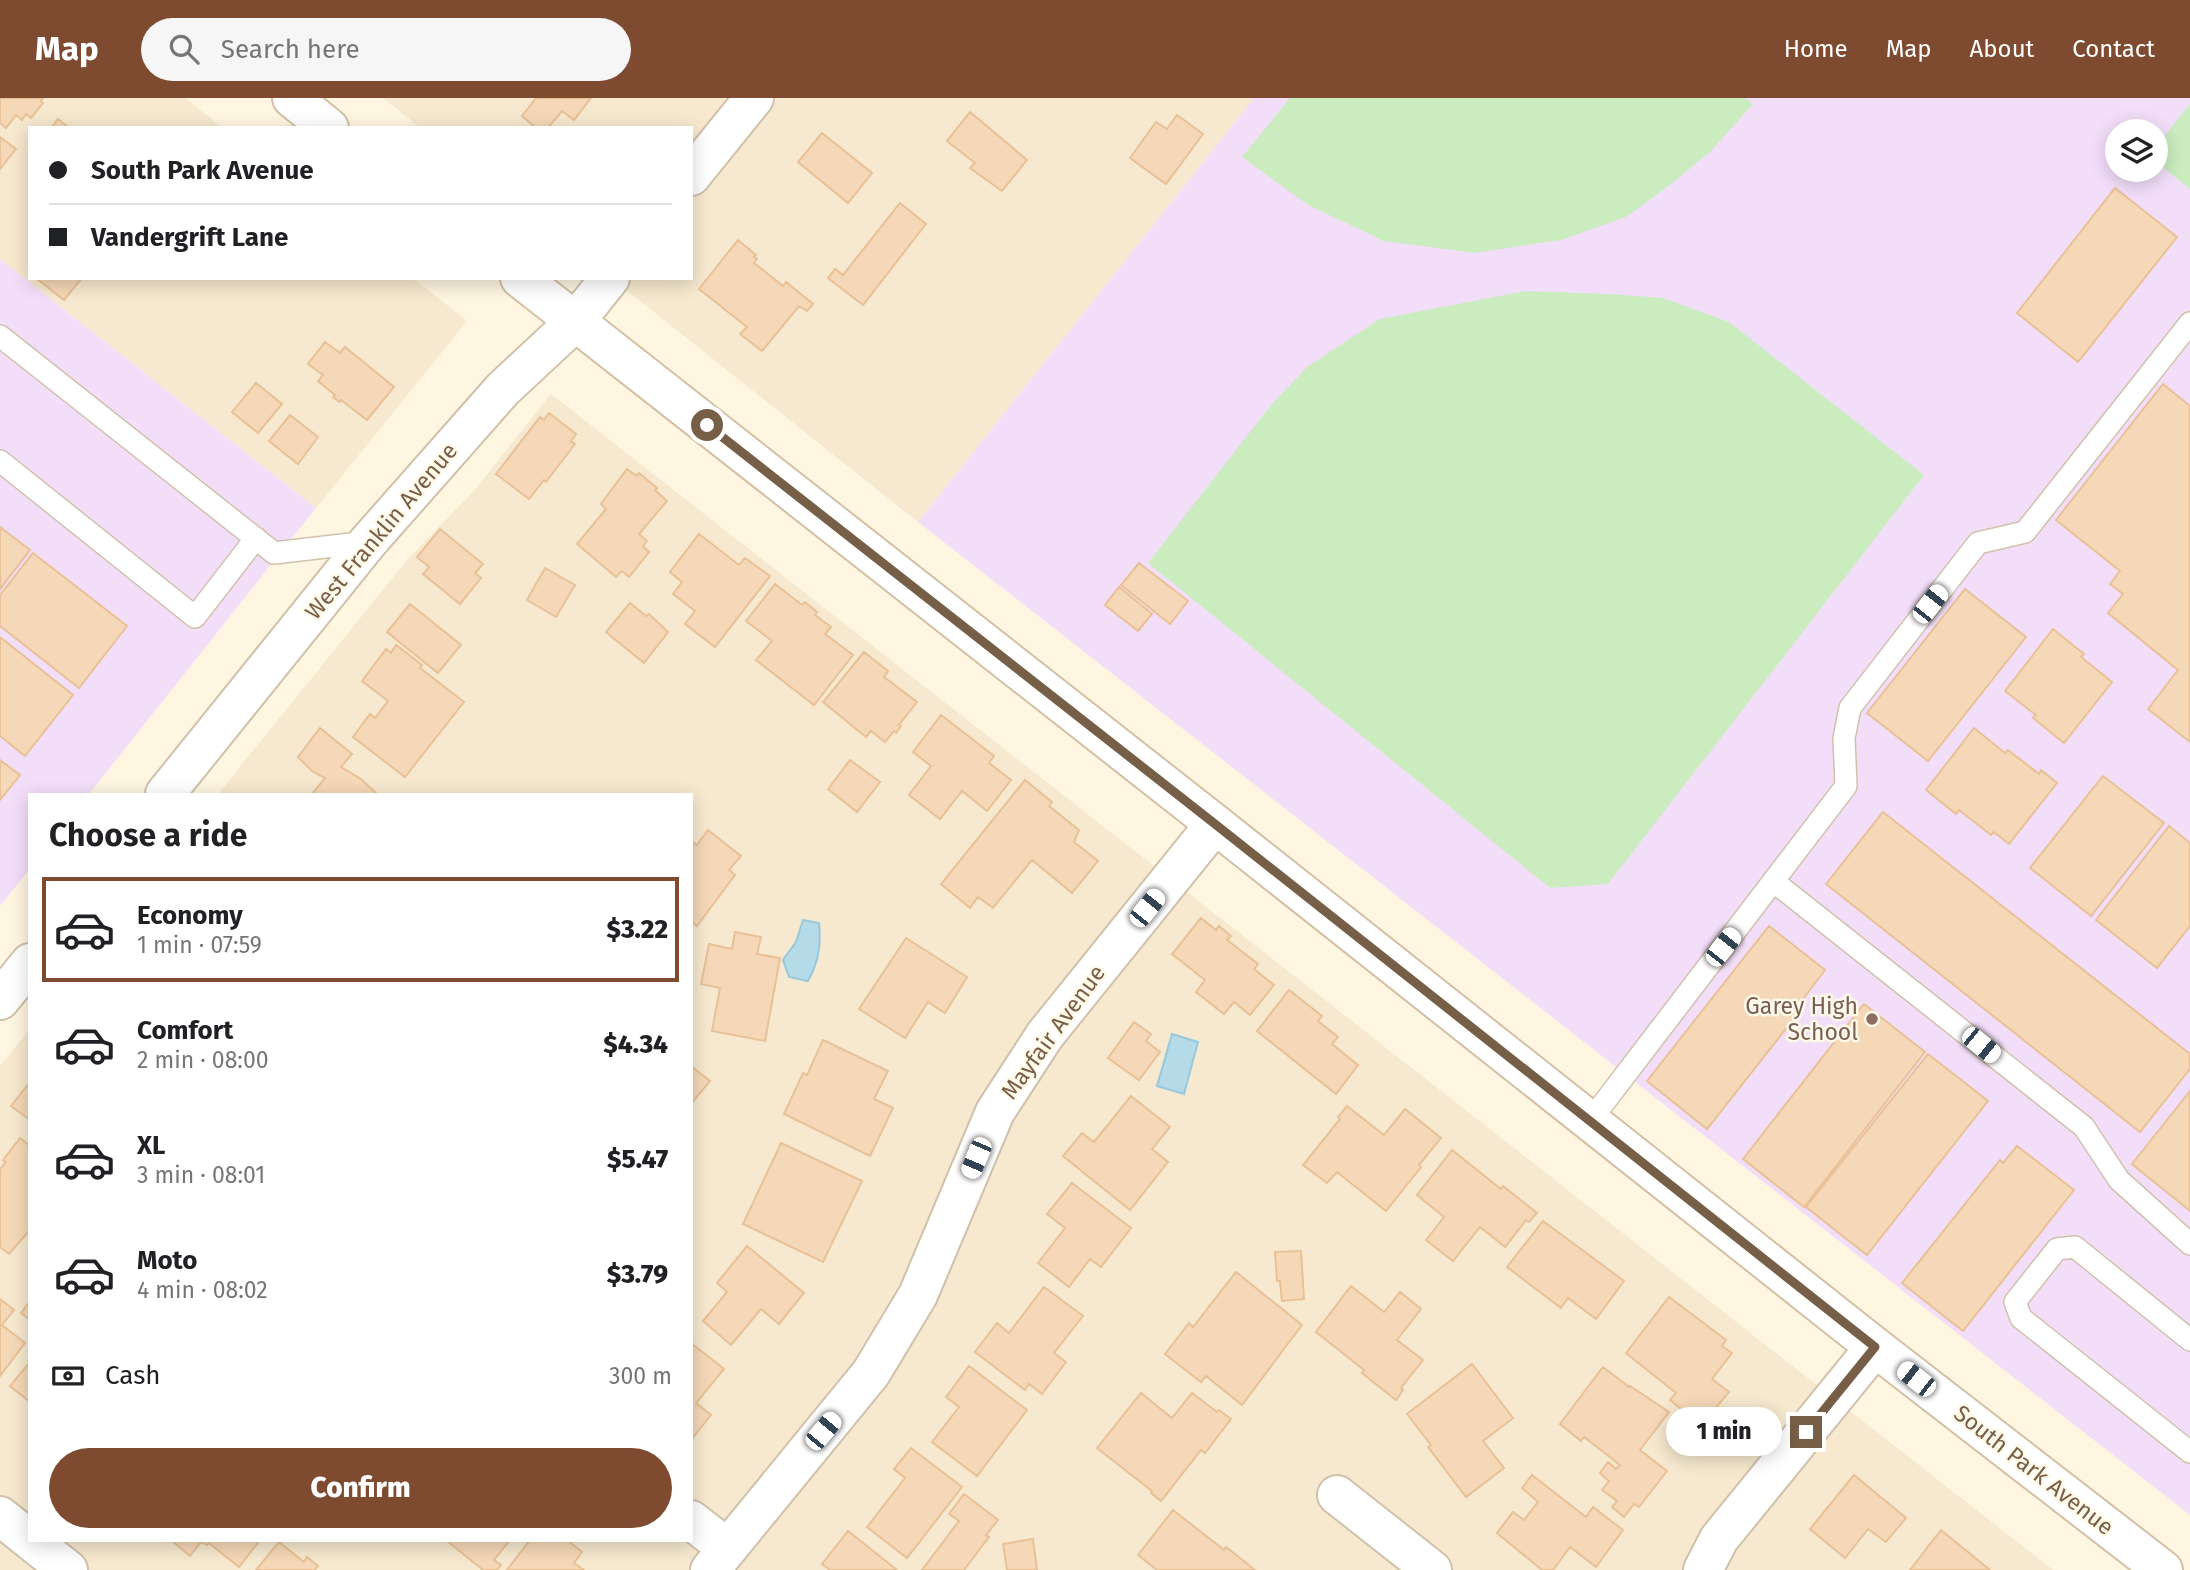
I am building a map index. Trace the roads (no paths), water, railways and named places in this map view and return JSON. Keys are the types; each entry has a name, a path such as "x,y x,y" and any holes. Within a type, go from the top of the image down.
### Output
{"street":[{"path":"292,98 327,126"},
{"path":"693,174 754,98"},
{"name":"South Park Avenue","path":"522,280 1875,1347 2164,1570"},
{"name":"West Franklin Avenue","path":"166,793 368,542 503,389 575,322 608,280"},
{"name":"Mayfair Avenue","path":"718,1559 871,1373 918,1295 995,1112 1045,1035 1215,824"},
{"path":"0,1000 28,965"},
{"path":"1703,1570 1719,1539 1875,1347"},
{"path":"1337,1495 1432,1570"},
{"path":"0,1516 28,1538"},
{"path":"693,1523 718,1559"},
{"path":"33,1542 68,1570"}],"lane":[{"path":"1590,1121 1846,786 1844,738 1850,708 1978,543 2025,532 2190,323"},
{"path":"0,336 275,553 368,542"},
{"path":"0,461 195,617 256,538"},
{"path":"1773,881 2084,1127 2119,1180 2190,1244"},
{"path":"2190,1340 2075,1247 2057,1249 2015,1302 2021,1318 2190,1452"}],"water":[{"path":"803,920 819,923 818,953 808,981 789,977 783,960 796,942"},
{"path":"1172,1034 1198,1042 1184,1094 1157,1086"}],"place":[{"name":"Garey High School","path":"1872,1019"}]}
